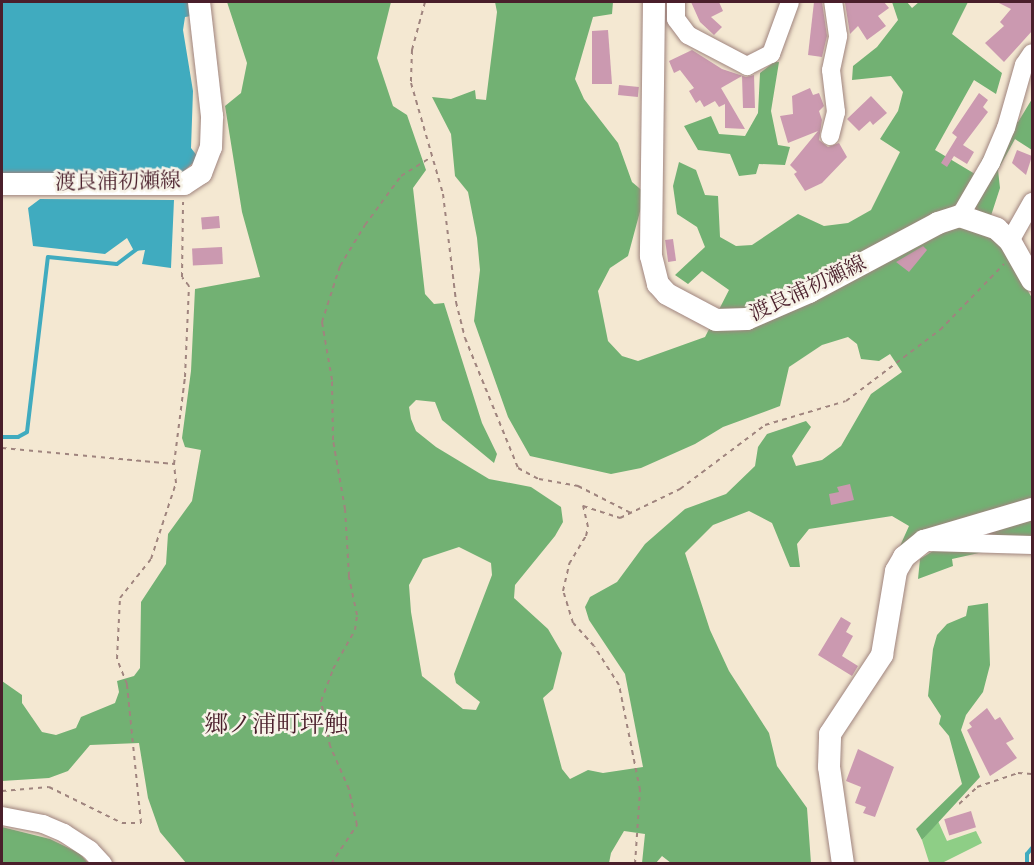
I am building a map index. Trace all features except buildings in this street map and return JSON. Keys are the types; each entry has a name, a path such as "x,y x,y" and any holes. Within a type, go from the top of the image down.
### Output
{"main road":[{"name":"渡良浦初瀬線","path":"2,184 183,184 201,172 211,147 209,71 199,2"},
{"name":"渡良浦初瀬線","path":"654,2 651,256 658,284 667,294 716,320 747,319 809,292 938,223 960,216"},
{"path":"960,216 989,224 1013,246 1032,279"},
{"path":"843,864 829,767 830,734 839,715 882,655 897,571 904,557 924,541 1032,509"}],"street":[{"path":"676,2 676,19 681,28 747,66 771,54 790,2"},
{"path":"830,136 836,112 831,70 838,36 833,2"},
{"path":"960,216 991,163 1006,128 1024,65 1032,53"},
{"path":"1013,246 1032,202"},
{"path":"924,541 975,546 1032,545"},
{"path":"2,816 43,824 64,833 90,850 103,864"}],"path":[{"path":"425,2 412,50 411,83 430,158 443,194 458,313 518,468 539,479 578,486 631,513"},
{"path":"331,864 357,825 350,789 330,746 321,701 333,669 355,630 357,615 349,576 345,509 333,440 332,380 322,322 340,266 365,225 401,176 430,158"},
{"path":"2,791 49,788 122,823 141,823 127,684 117,659 120,598 123,590 142,575 159,540 176,483 174,464 185,377 189,286 182,277 183,184"},
{"path":"635,864 640,790 619,685 594,646 573,623 563,591 569,564 586,536 588,527 583,506 620,518 680,489 765,425 797,412 835,406 864,390 940,330 1013,246"},
{"path":"2,448 174,464"},
{"path":"959,804 977,787 1018,773 1032,774"}],"green space":[{"path":"227,2 391,2 377,58 393,106 407,115 426,170 413,188 425,294 434,304 444,303 482,423 497,454 494,463 442,420 435,402 416,400 409,407 411,419 416,431 436,447 489,479 531,487 561,507 563,522 555,536 515,585 514,598 548,629 562,653 553,689 543,698 562,769 570,779 588,770 603,773 643,767 625,674 589,620 585,607 590,597 617,582 645,544 685,509 726,494 755,466 758,447 767,434 806,421 811,427 792,456 796,466 822,460 841,446 871,394 902,372 890,354 879,361 861,359 857,344 848,337 822,345 789,367 780,406 723,427 695,444 641,468 611,474 530,456 508,417 474,321 480,270 477,238 468,192 455,176 451,134 432,97 451,99 475,90 476,99 486,100 497,12 495,2 613,2 612,14 593,17 575,79 584,99 618,143 632,182 645,193 628,256 610,268 598,291 608,341 622,356 638,361 705,337 729,290 702,271 688,284 675,275 705,247 697,227 677,214 673,186 679,162 696,170 705,195 718,196 720,237 736,246 752,245 798,214 824,226 848,223 871,210 900,152 880,139 898,111 903,92 891,76 852,80 853,66 877,47 898,20 892,2 907,2 912,8 919,2 968,2 952,34 1002,73 996,94 974,80 935,150 975,174 1004,116 1018,122 1032,99 1032,150 1015,139 998,170 1000,188 986,231 1000,242 1032,298 1032,499 900,546 909,526 892,516 809,529 797,544 800,567 790,567 772,523 749,511 713,525 685,553 710,630 729,671 769,733 777,766 807,808 811,863 671,863 662,856 656,863 642,863 645,834 624,831 611,853 609,863 186,863 160,832 148,798 139,743 90,745 68,771 49,778 2,781 2,681 22,695 22,703 42,732 56,735 76,728 81,717 115,703 119,692 117,681 134,676 140,668 141,602 166,564 168,534 192,501 201,450 185,447 182,438 191,371 195,289 260,277 242,212 225,106 241,93 247,63","holes":["459,547 491,563 492,575 454,674 456,683 480,702 476,710 463,709 422,676 411,612 409,585 423,559"]},
{"path":"774,62 779,62 771,111 778,145 790,147 785,165 759,164 756,174 739,176 730,154 698,150 684,126 711,116 719,134 745,136 758,113 760,73"},
{"path":"1032,518 1032,541 952,559 953,566 918,579 920,559 954,538"},
{"path":"988,603 990,665 983,692 966,715 961,730 980,777 922,840 916,829 962,784 949,736 939,724 941,716 928,696 933,649 937,635 947,624 966,616 968,606"},
{"path":"938,821 947,841 976,831 982,843 942,863 929,862 922,840"},
{"path":"2,827 50,839 79,853 88,863 2,863"}],"water":[{"path":"2,2 188,2 191,16 185,17 183,30 193,91 191,148 198,157 194,162 183,172 170,173 2,174"},
{"path":"40,199 174,200 171,268 142,264 145,250 134,251 127,238 105,254 33,246 28,208"}],"waterway":[{"path":"2,437 18,437 27,432 48,257 117,264 138,248"},
{"path":"1027,864 1027,854 1032,848"}],"district":[{"name":"郷ノ浦町坪触","path":"276,725"}]}
